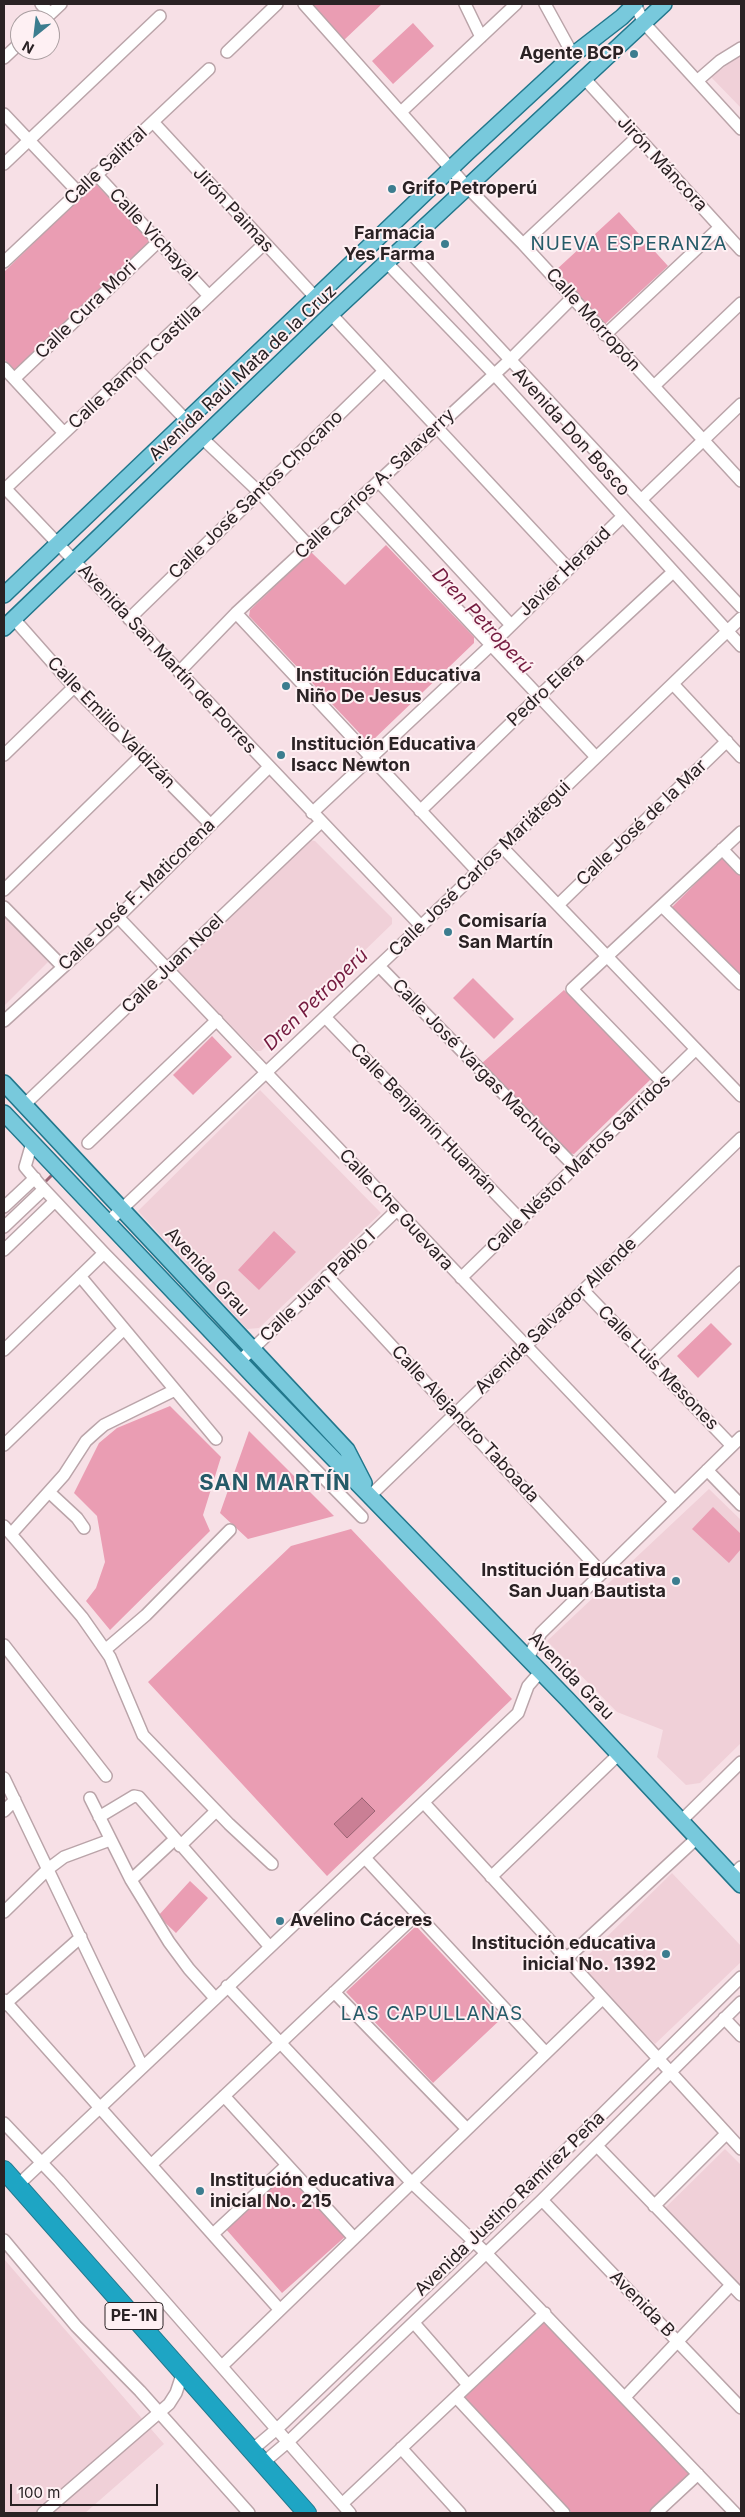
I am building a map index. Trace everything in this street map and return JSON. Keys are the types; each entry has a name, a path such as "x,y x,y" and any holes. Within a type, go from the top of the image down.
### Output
{"highway":[{"name":"PE-1N","path":"4,2170 308,2513"}],"main road":[{"name":"Avenida Raúl Mata de la Cruz","path":"4,595 315,297 573,56 622,17 635,4"},
{"name":"Avenida Raúl Mata de la Cruz","path":"9,623 201,437 386,262 405,247 664,4"},
{"name":"Avenida Don Bosco","path":"389,228 405,247"},
{"name":"Avenida Don Bosco","path":"370,246 386,262"},
{"name":"Avenida Grau","path":"4,1083 254,1348 347,1450 371,1496"},
{"name":"Avenida Grau","path":"4,1114 239,1362 541,1671 697,1838 738,1876"}],"street":[{"path":"226,52 277,4"},
{"name":"Calle Morropón","path":"304,4 468,188 523,244 741,481"},
{"path":"465,4 481,37"},
{"path":"401,112 516,4"},
{"path":"545,4 573,56"},
{"path":"635,4 644,23 741,129"},
{"path":"4,164 160,16"},
{"path":"697,81 720,61 741,48"},
{"name":"Calle Salitral","path":"4,262 208,69"},
{"name":"Jirón Máncora","path":"584,78 741,250"},
{"path":"4,114 78,192"},
{"name":"Jirón Paimas","path":"153,122 315,297"},
{"path":"523,244 637,137"},
{"name":"Calle Vichayal","path":"96,174 209,296"},
{"path":"605,335 720,227"},
{"name":"Calle Cura Mori","path":"14,379 159,241"},
{"name":"Calle Ramón Castilla","path":"5,488 264,244"},
{"name":"Avenida Don Bosco","path":"405,247 512,359 741,607"},
{"name":"Avenida Don Bosco","path":"386,262 494,374 741,646"},
{"name":"Calle Carlos A. Salaverry","path":"179,672 236,614 379,482 435,427 512,359 572,297"},
{"path":"654,386 741,303"},
{"path":"331,314 382,372 568,568"},
{"path":"135,367 186,420"},
{"path":"4,368 64,433"},
{"name":"Calle José Santos Chocano","path":"129,619 382,372"},
{"path":"641,500 702,439 741,404"},
{"path":"201,437 259,492 309,546"},
{"path":"379,482 511,625"},
{"name":"Avenida San Martín de Porres","path":"5,488 312,813 422,926"},
{"path":"357,502 596,757"},
{"name":"Javier Heraud","path":"312,813 491,645 622,517"},
{"name":"Pedro Elera","path":"420,811 539,696 673,572"},
{"path":"236,614 478,872"},
{"name":"Calle José Carlos Mariátegui","path":"108,1222 422,926 741,618"},
{"name":"Calle Emilio Valdizán","path":"9,623 211,825"},
{"path":"674,684 741,757"},
{"path":"4,755 74,687"},
{"name":"Calle José de la Mar","path":"558,905 727,741"},
{"path":"4,890 142,755"},
{"name":"Calle José F. Maticorena","path":"4,1021 118,917 269,767"},
{"name":"Calle Juan Noel","path":"24,1105 168,970 321,822"},
{"path":"662,1082 572,989 741,832"},
{"path":"503,848 741,1096"},
{"path":"722,849 741,869"},
{"path":"662,906 741,984"},
{"path":"4,907 63,967"},
{"name":"Calle Che Guevara","path":"118,917 675,1502"},
{"name":"Calle José Vargas Machuca","path":"379,966 575,1167"},
{"name":"Calle Benjamín Huamán","path":"325,1018 521,1220"},
{"path":"88,1143 217,1020"},
{"name":"Calle Néstor Martos Garridos","path":"461,1278 696,1049"},
{"name":"Avenida Salvador Allende","path":"371,1496 741,1138"},
{"path":"32,1143 25,1167 44,1189 362,1517"},
{"path":"4,1207 35,1178"},
{"path":"4,1227 44,1189"},
{"path":"4,1250 56,1201"},
{"name":"Calle Juan Pablo I","path":"239,1362 397,1210"},
{"path":"4,1350 104,1253"},
{"path":"650,1360 741,1272"},
{"path":"80,1276 216,1439"},
{"name":"Calle Alejandro Taboada","path":"327,1276 602,1573"},
{"name":"Calle Luis Mesones","path":"583,1290 732,1446"},
{"path":"4,1445 124,1329"},
{"path":"175,1390 111,1421 96,1432 86,1441 64,1475 49,1492 8,1530 82,1617 105,1650 143,1735 216,1811 272,1864"},
{"path":"528,1658 541,1633 741,1437"},
{"path":"707,1470 741,1505"},
{"path":"49,1492 77,1518 84,1528"},
{"path":"105,1650 146,1615 230,1530"},
{"path":"4,1645 8,1658 106,1776"},
{"path":"18,2185 98,2107 518,1713 528,1686 541,1671"},
{"path":"491,1877 619,1754"},
{"path":"681,1821 741,1762"},
{"path":"4,1778 142,2066"},
{"path":"99,1817 134,1796 139,1797 177,1843 270,1947"},
{"path":"90,1798 131,1880 189,1970 215,1998"},
{"path":"4,1811 15,1800"},
{"path":"424,1803 602,1999 671,2071 741,2150"},
{"path":"131,1880 216,1811"},
{"path":"566,1959 697,1838"},
{"path":"4,1912 48,1869 64,1857 110,1840"},
{"path":"365,1858 546,2053"},
{"path":"151,2165 417,1914"},
{"path":"81,1937 5,2003 280,2310"},
{"name":"Avenida Justino Ramírez Peña","path":"257,2456 278,2428 474,2241 660,2060 741,1978"},
{"path":"227,1986 282,2042 412,2182 545,2313 735,2513"},
{"path":"334,1992 467,2129"},
{"path":"222,2366 602,1999"},
{"name":"Avenida Justino Ramírez Peña","path":"257,2456 289,2441 598,2146 741,2002"},
{"path":"724,2018 741,2036"},
{"path":"224,2096 354,2238"},
{"path":"4,2123 278,2428 350,2513"},
{"path":"654,2206 726,2134"},
{"path":"598,2146 741,2295"},
{"path":"213,2234 287,2165"},
{"name":"Avenida B","path":"542,2200 741,2408"},
{"path":"4,2240 76,2326 159,2413 249,2513"},
{"path":"625,2397 731,2285"},
{"path":"342,2504 545,2313"},
{"path":"414,2322 468,2385"},
{"path":"44,2513 159,2413 176,2393 182,2372"},
{"path":"456,2396 564,2513"},
{"path":"402,2448 460,2513"},
{"path":"656,2513 698,2474"}],"shaded area":[{"path":"310,4 382,4 343,41"},
{"path":"413,23 434,46 393,84 372,61"},
{"path":"741,54 741,108 711,77"},
{"path":"95,183 150,241 15,371 4,359 4,272"},
{"path":"619,212 668,266 605,324 556,270"},
{"path":"386,545 474,637 474,643 373,740 366,740 249,616 250,610 311,552 345,585"},
{"path":"310,840 315,841 392,918 392,924 261,1051 256,1051 176,967"},
{"path":"724,855 741,873 741,977 672,907"},
{"path":"4,915 48,962 4,1006"},
{"path":"473,978 514,1019 494,1039 453,998"},
{"path":"564,990 651,1079 574,1154 568,1153 481,1064"},
{"path":"212,1036 232,1057 193,1095 173,1075"},
{"path":"260,1090 381,1213 259,1328 247,1329 138,1211"},
{"path":"274,1231 296,1252 259,1290 238,1270"},
{"path":"711,1323 732,1344 698,1378 677,1356"},
{"path":"170,1406 221,1457 203,1515 210,1531 110,1630 86,1601 96,1588 105,1562 97,1516 74,1493 99,1443 117,1428"},
{"path":"249,1431 334,1516 248,1539 220,1513"},
{"name":"Institución Educativa San Juan Bautista","path":"709,1489 741,1520 741,1743 700,1783 686,1785 657,1757 663,1730 617,1712 547,1641"},
{"path":"713,1507 741,1534 741,1549 729,1563 692,1529"},
{"path":"351,1529 512,1699 327,1876 148,1682 291,1546"},
{"path":"362,1798 375,1811 347,1838 334,1824"},
{"name":"Institución educativa inicial No. 1392","path":"672,1873 741,1946 741,1962 655,2044 578,1965"},
{"path":"190,1881 208,1898 176,1933 158,1916"},
{"path":"416,1926 502,2018 433,2083 346,1992"},
{"path":"725,2149 741,2165 741,2290 663,2210"},
{"path":"287,2169 347,2235 282,2293 225,2228"},
{"path":"4,2259 164,2444 85,2513 4,2513"},
{"path":"544,2320 690,2475 648,2513 572,2513 462,2396"}],"waterway":[{"name":"Dren Petroperú","path":"42,1185 53,1174"}],"place":[{"name":"Agente BCP","path":"634,54"},
{"name":"Grifo Petroperú","path":"392,189"},
{"name":"Farmacia Yes Farma","path":"445,244"},
{"name":"Institución Educativa Niño De Jesus","path":"286,686"},
{"name":"Institución Educativa Isacc Newton","path":"281,755"},
{"name":"Comisaría San Martín","path":"448,932"},
{"name":"Institución Educativa San Juan Bautista","path":"676,1581"},
{"name":"Avelino Cáceres","path":"280,1921"},
{"name":"Institución educativa inicial No. 1392","path":"666,1954"},
{"name":"Institución educativa inicial No. 215","path":"200,2191"}],"district":[{"name":"NUEVA ESPERANZA","path":"629,244"},
{"name":"SAN MARTÍN","path":"275,1483"},
{"name":"LAS CAPULLANAS","path":"432,2014"}]}
